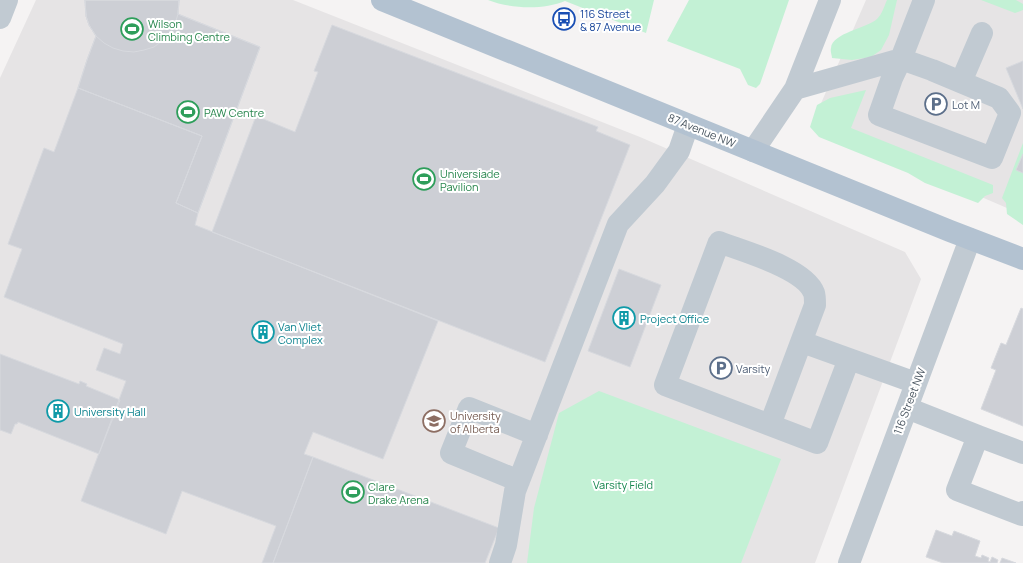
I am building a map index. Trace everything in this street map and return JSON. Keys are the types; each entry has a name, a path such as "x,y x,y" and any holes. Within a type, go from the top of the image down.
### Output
{"main road":[{"name":"87 Avenue NW","path":"382,0 970,239 1023,259"}],"street":[{"path":"0,18 7,0"},
{"path":"753,151 795,89 830,0"},
{"path":"795,89 901,59 999,98 1010,113 992,158 879,114 892,78 901,59 924,0"},
{"path":"961,82 982,33"},
{"path":"500,563 506,545 515,491 618,224 655,184 679,151 688,125"},
{"name":"116 Street NW","path":"849,563 970,239"},
{"path":"770,425 815,305 814,293 805,281 792,271 719,242 664,385 817,443 849,359"},
{"path":"802,342 916,383"},
{"path":"519,481 451,453 468,408 537,435"},
{"path":"907,408 1023,453"},
{"path":"978,436 957,490 1022,515 1023,512"}],"shaded area":[{"name":"University of Alberta","path":"36,0 293,0 640,137 905,252 921,279 815,563 0,563 0,78"},
{"path":"866,0 1023,0 1023,215 812,124"}],"green space":[{"path":"488,0 654,0 646,33 565,1 547,6 516,7"},
{"path":"689,0 789,0 760,84 756,88 748,85 740,69 667,41"},
{"path":"887,0 897,0 889,35 881,50 871,57 852,60 832,58 831,49 837,38 877,19 882,13"},
{"path":"981,0 1016,0 1023,4 1023,10 1015,13"},
{"path":"866,90 851,128 993,185 993,193 985,196 978,203 925,183 908,173 819,137 810,127 817,105 830,98"},
{"path":"1023,143 1023,154 1016,170 1023,173 1023,225 1007,214 1006,203 1002,198"},
{"name":"Varsity Field","path":"599,391 781,459 741,563 527,563 534,508 559,413"}],"building":[{"name":"PAW Centre","path":"85,0 179,0 178,14 260,47 198,213 176,203 202,136 78,88 96,36 89,25 86,16"},
{"name":"PAW Centre","path":"85,0 179,0 178,14 260,47 198,213 176,203 202,136 78,88 96,36 89,25 86,16"},
{"name":"Wilson Climbing Centre","path":"85,0 179,0 178,14 170,33 154,47 134,52 123,51 104,43 96,36 89,25 86,16"},
{"name":"Universiade Pavilion","path":"332,25 598,127 596,131 630,145 545,362 212,232 256,116 295,132 318,72 314,71"},
{"path":"1023,61 1023,109 1006,68"},
{"name":"Van Vliet Complex","path":"78,88 202,136 176,203 198,213 195,225 438,321 383,459 313,432 304,454 313,457 273,563 262,563 276,526 182,491 166,534 81,501 126,381 96,370 104,348 120,354 123,344 4,297 22,249 8,244 44,148 54,152"},
{"path":"1023,154 1023,173 1016,170"},
{"name":"Project Office","path":"619,269 661,285 630,367 588,351"},
{"path":"1021,308 1023,309 1023,426 981,409 996,370 991,368 1001,343 1006,345"},
{"name":"University Hall","path":"0,354 79,384 80,381 87,384 86,386 120,400 99,454 18,422 15,424 11,434 0,430"},
{"name":"Clare Drake Arena","path":"313,457 499,528 485,563 273,563"},
{"path":"936,530 952,536 954,531 980,541 975,556 981,558 982,555 989,558 988,561 990,562 992,557 998,560 997,563 943,563 926,557"},
{"path":"1002,558 1016,563 1000,563"}],"place":[{"name":"116 Street & 87 Avenue","path":"564,19"},
{"name":"Wilson Climbing Centre","path":"132,29"},
{"name":"Lot M","path":"936,104"},
{"name":"PAW Centre","path":"188,112"},
{"name":"Universiade Pavilion","path":"424,179"},
{"name":"Project Office","path":"624,318"},
{"name":"Van Vliet Complex","path":"263,332"},
{"name":"Varsity","path":"721,368"},
{"name":"University Hall","path":"58,411"},
{"name":"University of Alberta","path":"434,421"},
{"name":"Clare Drake Arena","path":"353,492"}]}
